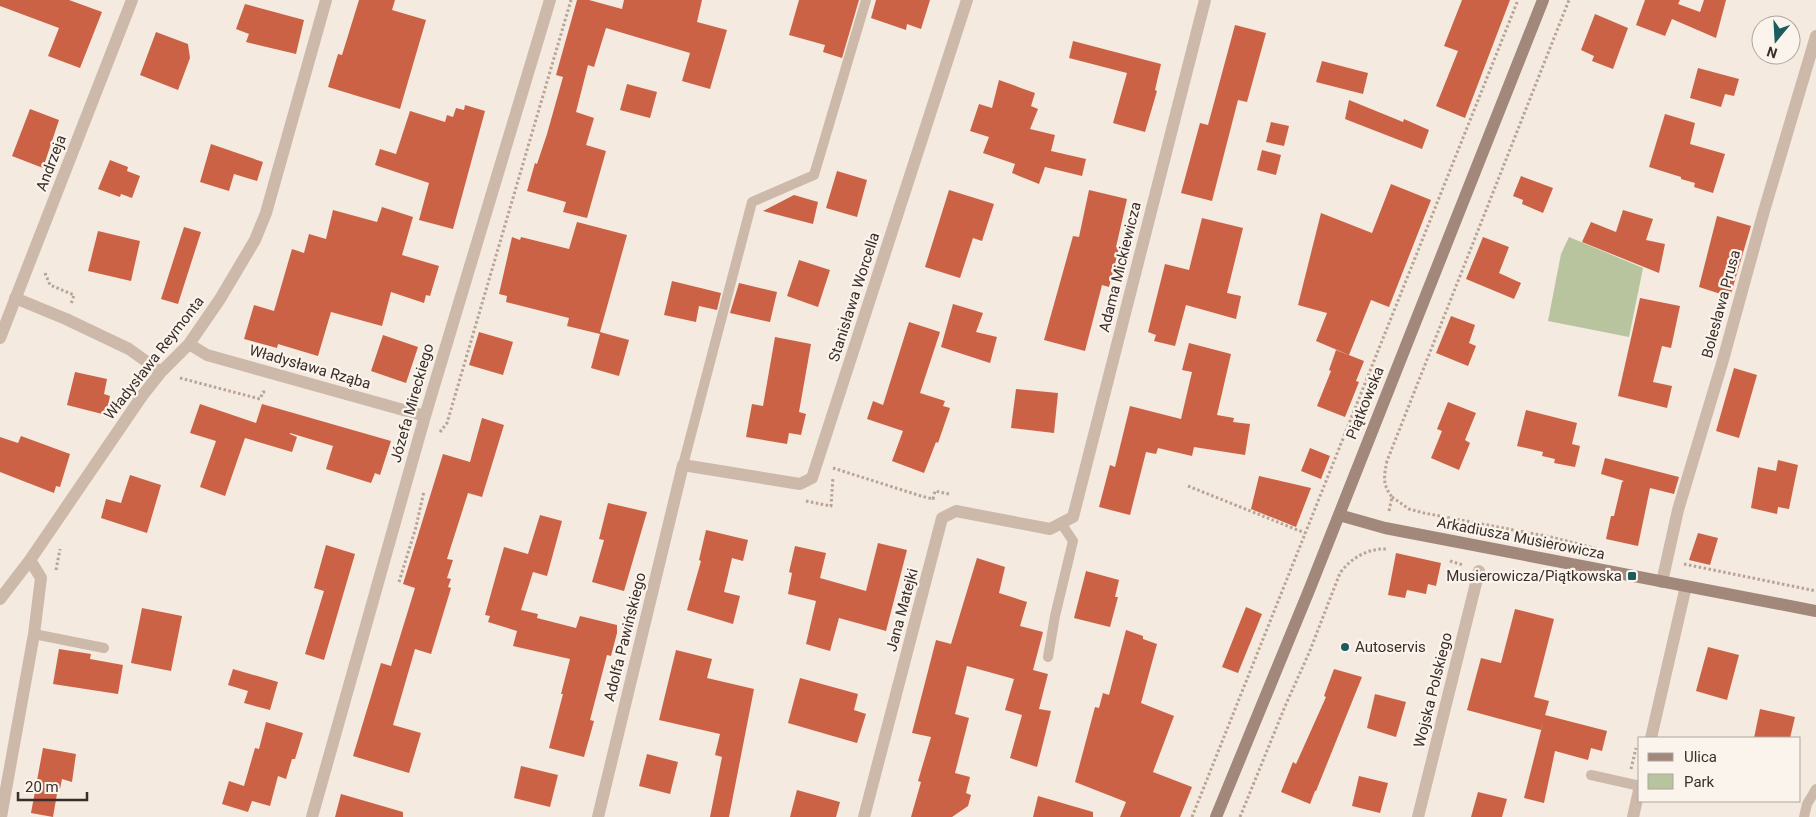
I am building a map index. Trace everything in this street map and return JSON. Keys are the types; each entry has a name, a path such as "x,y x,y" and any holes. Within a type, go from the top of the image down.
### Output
{"main road":[{"name":"Piątkowska","path":"1216,817 1339,514 1543,0"},
{"name":"Arkadiusza Musierowicza","path":"1339,514 1385,528 1816,611"}],"street":[{"name":"Andrzeja","path":"0,338 132,0"},
{"name":"Władysława Reymonta","path":"0,600 30,560 108,443 142,396 167,374 189,344 220,299 261,227 326,0"},
{"name":"Józefa Mireckiego","path":"312,817 425,416 550,0"},
{"name":"Stanisława Worcella","path":"683,465 800,484 812,478 967,0"},
{"name":"Adama Mickiewicza","path":"1056,526 1072,517 1205,0"},
{"name":"Bolesława Prusa","path":"1662,582 1678,510 1816,36"},
{"path":"15,298 130,349 167,374"},
{"name":"Władysława Rząba","path":"189,344 207,355 425,416"},
{"name":"Adolfa Pawińskiego","path":"598,817 683,465"},
{"name":"Jana Matejki","path":"864,817 942,518 956,511 1056,526"},
{"path":"1,817 34,634 41,578 30,560"},
{"name":"Wojska Polskiego","path":"1418,817 1479,571"},
{"path":"1651,737 1686,586"},
{"path":"1633,817 1638,795"}],"lane":[{"path":"683,465 752,202 814,175 866,0"},
{"path":"1048,657 1055,616 1073,541 1056,526"},
{"path":"34,634 104,648"},
{"path":"1592,774 1638,786"},
{"path":"1804,817 1807,804 1816,789"}],"path":[{"path":"438,434 447,423 572,0"},
{"path":"1192,817 1518,0"},
{"path":"1568,0 1387,461 1383,478 1386,489 1392,497 1409,509 1550,537 1604,550"},
{"path":"167,374 260,399 263,392 273,394"},
{"path":"802,500 831,506 833,468 836,459"},
{"path":"833,468 920,496"},
{"path":"1188,486 1306,533"},
{"path":"399,583 425,490"},
{"path":"934,499 935,491 953,494"},
{"path":"1380,548 1392,497"},
{"path":"55,576 60,548"},
{"path":"1240,817 1309,653 1340,573 1346,564 1355,557 1380,548 1392,549"},
{"path":"1444,560 1461,563 1466,568"},
{"path":"1676,562 1816,590"}],"green space":[{"path":"1569,237 1643,268 1629,337 1548,321 1561,254"}],"building":[{"path":"0,0 69,0 102,12 80,68 48,56 59,28 0,6"},
{"path":"359,0 395,0 392,10 426,20 400,109 328,87 338,54 342,55"},
{"path":"577,0 589,0 622,9 624,0 702,0 697,22 727,30 710,89 682,81 690,53 606,28 594,67 588,65 576,112 594,118 586,145 606,151 587,218 563,212 566,202 527,191 535,163 537,164 547,134 563,77 556,75"},
{"path":"799,0 859,0 842,58 823,52 825,45 789,35"},
{"path":"876,0 930,0 921,29 907,24 906,30 871,18"},
{"path":"1462,0 1510,0 1465,118 1436,106 1458,51 1444,46"},
{"path":"1645,0 1680,0 1678,4 1700,12 1704,0 1726,0 1716,38 1672,19 1665,36 1636,25"},
{"path":"245,4 304,20 296,54 246,42 249,34 236,29"},
{"path":"1595,14 1628,28 1613,69 1592,61 1594,56 1581,50"},
{"path":"1235,25 1266,33 1247,102 1238,100 1212,201 1181,193 1200,123 1208,125"},
{"path":"156,32 188,44 190,58 178,90 140,75"},
{"path":"1073,41 1161,64 1155,90 1157,91 1145,132 1113,123 1127,73 1069,58"},
{"path":"1322,61 1368,73 1363,94 1316,82"},
{"path":"1698,68 1739,79 1734,96 1725,94 1721,107 1690,98"},
{"path":"999,80 1035,93 1031,106 1038,109 1030,129 1055,135 1051,151 1086,159 1082,176 1045,167 1039,184 1012,173 1015,164 983,153 989,137 970,131 979,104 992,108"},
{"path":"627,84 657,92 650,118 620,110"},
{"path":"1349,100 1403,122 1404,119 1429,130 1422,149 1345,119"},
{"path":"465,105 485,111 453,229 419,220 429,183 375,165 380,149 396,154 410,111 445,122 447,115 453,117 456,108 464,110"},
{"path":"30,109 59,120 43,168 12,156"},
{"path":"1665,114 1695,123 1690,144 1725,154 1713,193 1694,187 1695,183 1681,179 1681,177 1649,167"},
{"path":"1271,122 1289,126 1284,146 1266,142"},
{"path":"211,144 263,162 257,181 234,174 229,191 200,182"},
{"path":"1262,150 1281,155 1276,175 1257,170"},
{"path":"110,160 128,167 127,171 140,176 132,198 121,194 120,197 98,189"},
{"path":"837,171 867,180 857,217 826,208"},
{"path":"1521,176 1553,188 1543,213 1522,204 1523,200 1513,196"},
{"path":"1391,184 1431,200 1389,307 1371,300 1349,355 1316,341 1327,313 1298,305 1321,213 1372,233"},
{"path":"949,190 994,204 982,241 973,238 960,278 925,267"},
{"path":"1089,190 1127,199 1116,247 1119,248 1109,287 1102,285 1085,351 1044,340 1073,236 1079,237"},
{"path":"794,195 818,202 813,224 763,211"},
{"path":"382,207 413,217 402,255 439,266 430,296 426,295 424,303 391,292 382,326 331,312 318,356 278,344 277,348 244,339 254,305 274,311 292,249 304,253 309,234 326,239 333,210 377,222"},
{"path":"1623,210 1653,219 1646,240 1665,244 1659,273 1582,242 1591,222 1616,232"},
{"path":"1717,216 1751,226 1730,297 1699,287"},
{"path":"1202,218 1243,228 1227,293 1241,296 1236,319 1186,305 1175,346 1154,341 1156,335 1148,332 1165,264 1189,270"},
{"path":"577,222 627,235 600,332 629,340 619,376 591,368 600,334 567,326 569,318 506,302 507,296 499,294 512,237 520,240 521,237 569,249"},
{"path":"184,227 201,232 178,304 161,299"},
{"path":"98,231 140,241 131,281 88,271"},
{"path":"1483,237 1509,247 1499,273 1521,283 1514,299 1466,279"},
{"path":"799,260 830,270 818,307 787,296"},
{"path":"672,281 721,293 717,310 699,306 696,322 664,315"},
{"path":"739,283 777,292 770,322 730,313"},
{"path":"1640,298 1680,306 1671,348 1662,346 1653,382 1672,386 1667,408 1618,396"},
{"path":"953,304 983,313 976,332 997,337 990,363 941,347"},
{"path":"1451,316 1475,325 1469,343 1476,346 1468,366 1436,353"},
{"path":"909,322 940,332 920,393 945,401 943,406 950,408 938,443 936,442 924,473 892,461 903,431 867,419 873,401 883,405"},
{"path":"479,332 513,342 503,375 469,365"},
{"path":"383,335 418,347 406,383 371,371"},
{"path":"775,337 811,344 799,412 806,414 801,435 789,433 787,444 746,437 752,404 763,406"},
{"path":"1189,343 1231,354 1217,415 1234,418 1233,422 1250,424 1245,455 1194,447 1192,456 1158,448 1156,454 1146,452 1130,515 1099,507 1110,465 1115,467 1130,406 1181,419 1192,372 1182,370"},
{"path":"1336,350 1364,361 1356,381 1359,382 1345,417 1317,406 1331,371 1329,370"},
{"path":"1734,368 1757,375 1739,438 1716,431"},
{"path":"75,372 107,379 104,394 110,396 106,415 67,405"},
{"path":"1016,389 1058,393 1054,433 1011,428"},
{"path":"1448,402 1476,413 1465,440 1470,443 1459,470 1431,458 1442,431 1437,429"},
{"path":"200,404 256,423 262,404 391,441 380,475 375,473 371,483 326,469 333,446 290,433 297,437 292,452 245,438 225,496 200,487 216,441 190,433"},
{"path":"1526,410 1577,423 1572,444 1580,446 1575,467 1554,463 1555,459 1542,456 1543,452 1517,446"},
{"path":"482,418 504,425 482,497 468,493 447,559 453,560 447,578 451,579 448,587 451,588 431,654 415,649 393,725 421,733 409,773 353,756 381,663 391,666 415,588 403,584 443,454 470,462"},
{"path":"21,436 70,454 60,487 56,486 54,493 0,472 0,437 18,443"},
{"path":"1310,448 1330,456 1321,479 1301,471"},
{"path":"1605,458 1679,477 1674,494 1650,488 1638,546 1606,539 1611,516 1614,516 1622,482 1624,481 1601,474"},
{"path":"1778,460 1798,465 1789,509 1778,507 1777,514 1751,508 1758,467 1776,471"},
{"path":"130,475 161,485 147,533 101,518 106,499 121,503"},
{"path":"1259,476 1311,488 1296,527 1251,509"},
{"path":"608,503 647,512 624,591 592,582 604,540 599,539"},
{"path":"540,515 562,521 547,576 533,572 521,610 538,614 537,618 576,628 580,616 617,625 617,633 611,656 607,655 590,720 594,721 584,757 549,748 570,659 513,646 517,631 488,622 490,616 485,615 504,547 528,554"},
{"path":"706,530 748,540 743,561 732,558 724,592 740,596 733,624 687,610 701,561 699,560"},
{"path":"1698,533 1718,538 1710,565 1689,560"},
{"path":"878,543 907,550 886,631 839,618 830,651 806,644 816,601 788,594 792,573 789,572 795,546 826,553 820,578 866,591"},
{"path":"326,545 355,554 324,660 305,654 324,591 314,588"},
{"path":"1396,553 1441,563 1436,586 1428,584 1426,594 1407,590 1405,598 1388,595"},
{"path":"977,558 1005,567 999,593 1027,602 1020,626 1043,632 1033,670 1048,674 1039,709 1051,711 1037,767 1010,758 1022,715 1005,710 1014,679 967,666 955,714 969,718 955,773 970,777 966,793 971,795 968,806 952,817 911,817 921,782 918,781 931,737 912,733 936,640 951,644"},
{"path":"1086,571 1119,580 1115,597 1118,597 1110,627 1074,618"},
{"path":"1246,607 1262,614 1238,673 1222,667"},
{"path":"142,608 182,616 171,671 131,663"},
{"path":"1515,609 1554,619 1534,697 1549,701 1541,730 1467,710 1481,658 1501,663"},
{"path":"1126,630 1143,636 1143,639 1157,644 1141,703 1174,716 1153,772 1192,787 1180,817 1120,817 1126,802 1075,782 1095,707 1099,708 1103,693 1109,695"},
{"path":"1708,647 1739,655 1727,700 1696,691"},
{"path":"59,649 91,654 90,659 123,665 118,694 53,684"},
{"path":"676,650 712,659 707,678 754,689 729,817 710,817 722,757 715,755 720,734 659,720"},
{"path":"233,669 278,682 270,710 244,703 248,691 228,685"},
{"path":"1334,669 1362,677 1310,804 1281,792 1293,762 1296,764 1326,697 1324,696"},
{"path":"800,678 858,694 854,710 866,714 857,743 788,723"},
{"path":"1375,694 1406,702 1396,737 1367,728"},
{"path":"1760,709 1795,717 1790,737 1754,737"},
{"path":"1545,715 1607,731 1602,751 1591,748 1588,760 1555,751 1544,803 1524,798"},
{"path":"266,722 303,733 295,759 292,759 286,779 278,776 270,806 252,801 248,812 222,804 229,781 244,786 255,748 259,749"},
{"path":"43,748 76,754 72,782 62,779 60,789 58,788 53,817 31,813"},
{"path":"647,754 678,762 670,794 639,786"},
{"path":"521,766 558,775 550,807 514,798"},
{"path":"1359,776 1388,783 1380,813 1352,806"},
{"path":"797,790 840,802 836,817 790,817"},
{"path":"1478,792 1507,799 1502,817 1471,817"},
{"path":"341,794 403,812 403,817 335,817"},
{"path":"1038,796 1093,812 1093,817 1033,817"}],"place":[{"name":"Musierowicza/Piątkowska","path":"1632,576"},
{"name":"Autoservis","path":"1345,647"}]}
